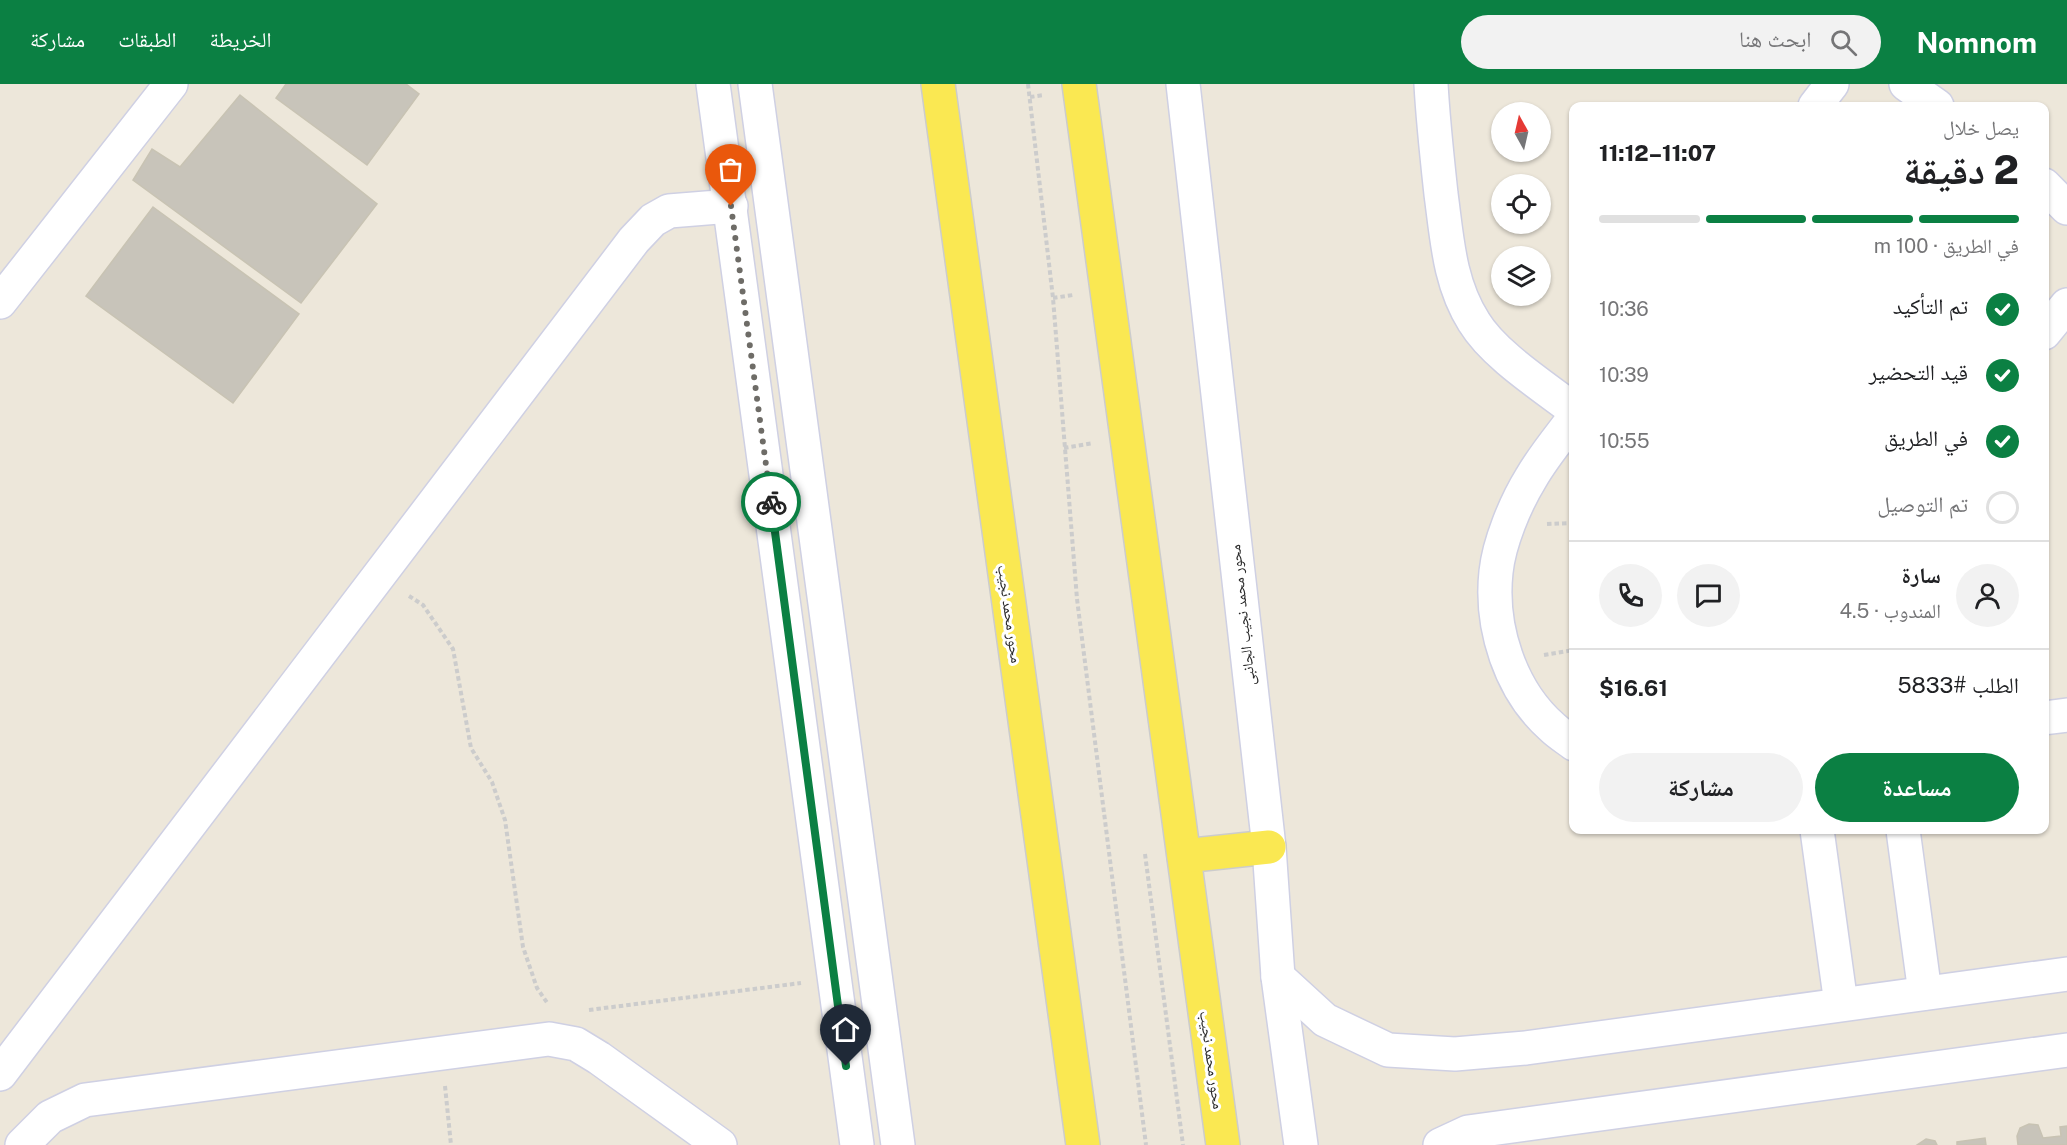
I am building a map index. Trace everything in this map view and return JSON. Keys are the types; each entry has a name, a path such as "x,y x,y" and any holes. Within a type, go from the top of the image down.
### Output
{"main road":[{"name":"محور محمد نجيب","path":"938,84 1083,1145"},
{"name":"محور محمد نجيب","path":"1079,84 1223,1145"},
{"path":"1184,856 1269,847"}],"street":[{"path":"0,302 171,84"},
{"path":"713,84 856,1138 897,1135 755,84"},
{"name":"محور محمد نجيب الجانبى","path":"1183,84 1269,847 1278,977 1301,1145"},
{"path":"1431,84 1433,122 1449,257 1458,291 1474,323 1497,350 1569,406"},
{"path":"1818,102 1832,84"},
{"path":"1906,84 1931,102"},
{"path":"2049,188 2064,202 2067,208"},
{"path":"0,1074 634,240 652,220 669,211 772,202"},
{"path":"2049,327 2067,305"},
{"path":"1569,425 1530,479 1508,526 1496,571 1496,617 1507,662 1526,696 1550,726 1569,740"},
{"path":"2049,717 2067,715"},
{"path":"1818,834 1841,1004"},
{"path":"1903,834 1925,993"},
{"path":"1278,977 1325,1020 1388,1050 1455,1054 1526,1047 2067,974"},
{"path":"21,1145 50,1117 85,1100 549,1038 576,1044 599,1058 720,1145"},
{"path":"1440,1145 1468,1132 2067,1050"}],"path":[{"path":"1028,84 1053,298 1078,611 1146,1145"},
{"path":"1053,298 1075,295"},
{"path":"1065,448 1093,443"},
{"path":"378,576 423,605 453,649 471,748 492,782 506,820 523,947 537,988 576,1044"},
{"path":"578,1011 835,979"},
{"path":"442,1052 451,1145"}],"building":[{"path":"286,84 406,84 419,94 367,165 276,98"},
{"path":"240,95 377,204 301,303 133,180 152,149 180,167"},
{"path":"153,207 299,314 233,403 86,296"},
{"path":"2029,1124 2038,1125 2043,1138 2061,1136 2060,1127 2067,1126 2067,1145 2018,1145 2017,1136 2020,1128"},
{"path":"1985,1138 1986,1145 1957,1145 1957,1142"},
{"path":"1926,1139 1935,1141 1937,1145 1917,1145"}],"way so far":[{"path":"731,206 771,502"}],"route":[{"path":"771,502 846,1066"}]}
